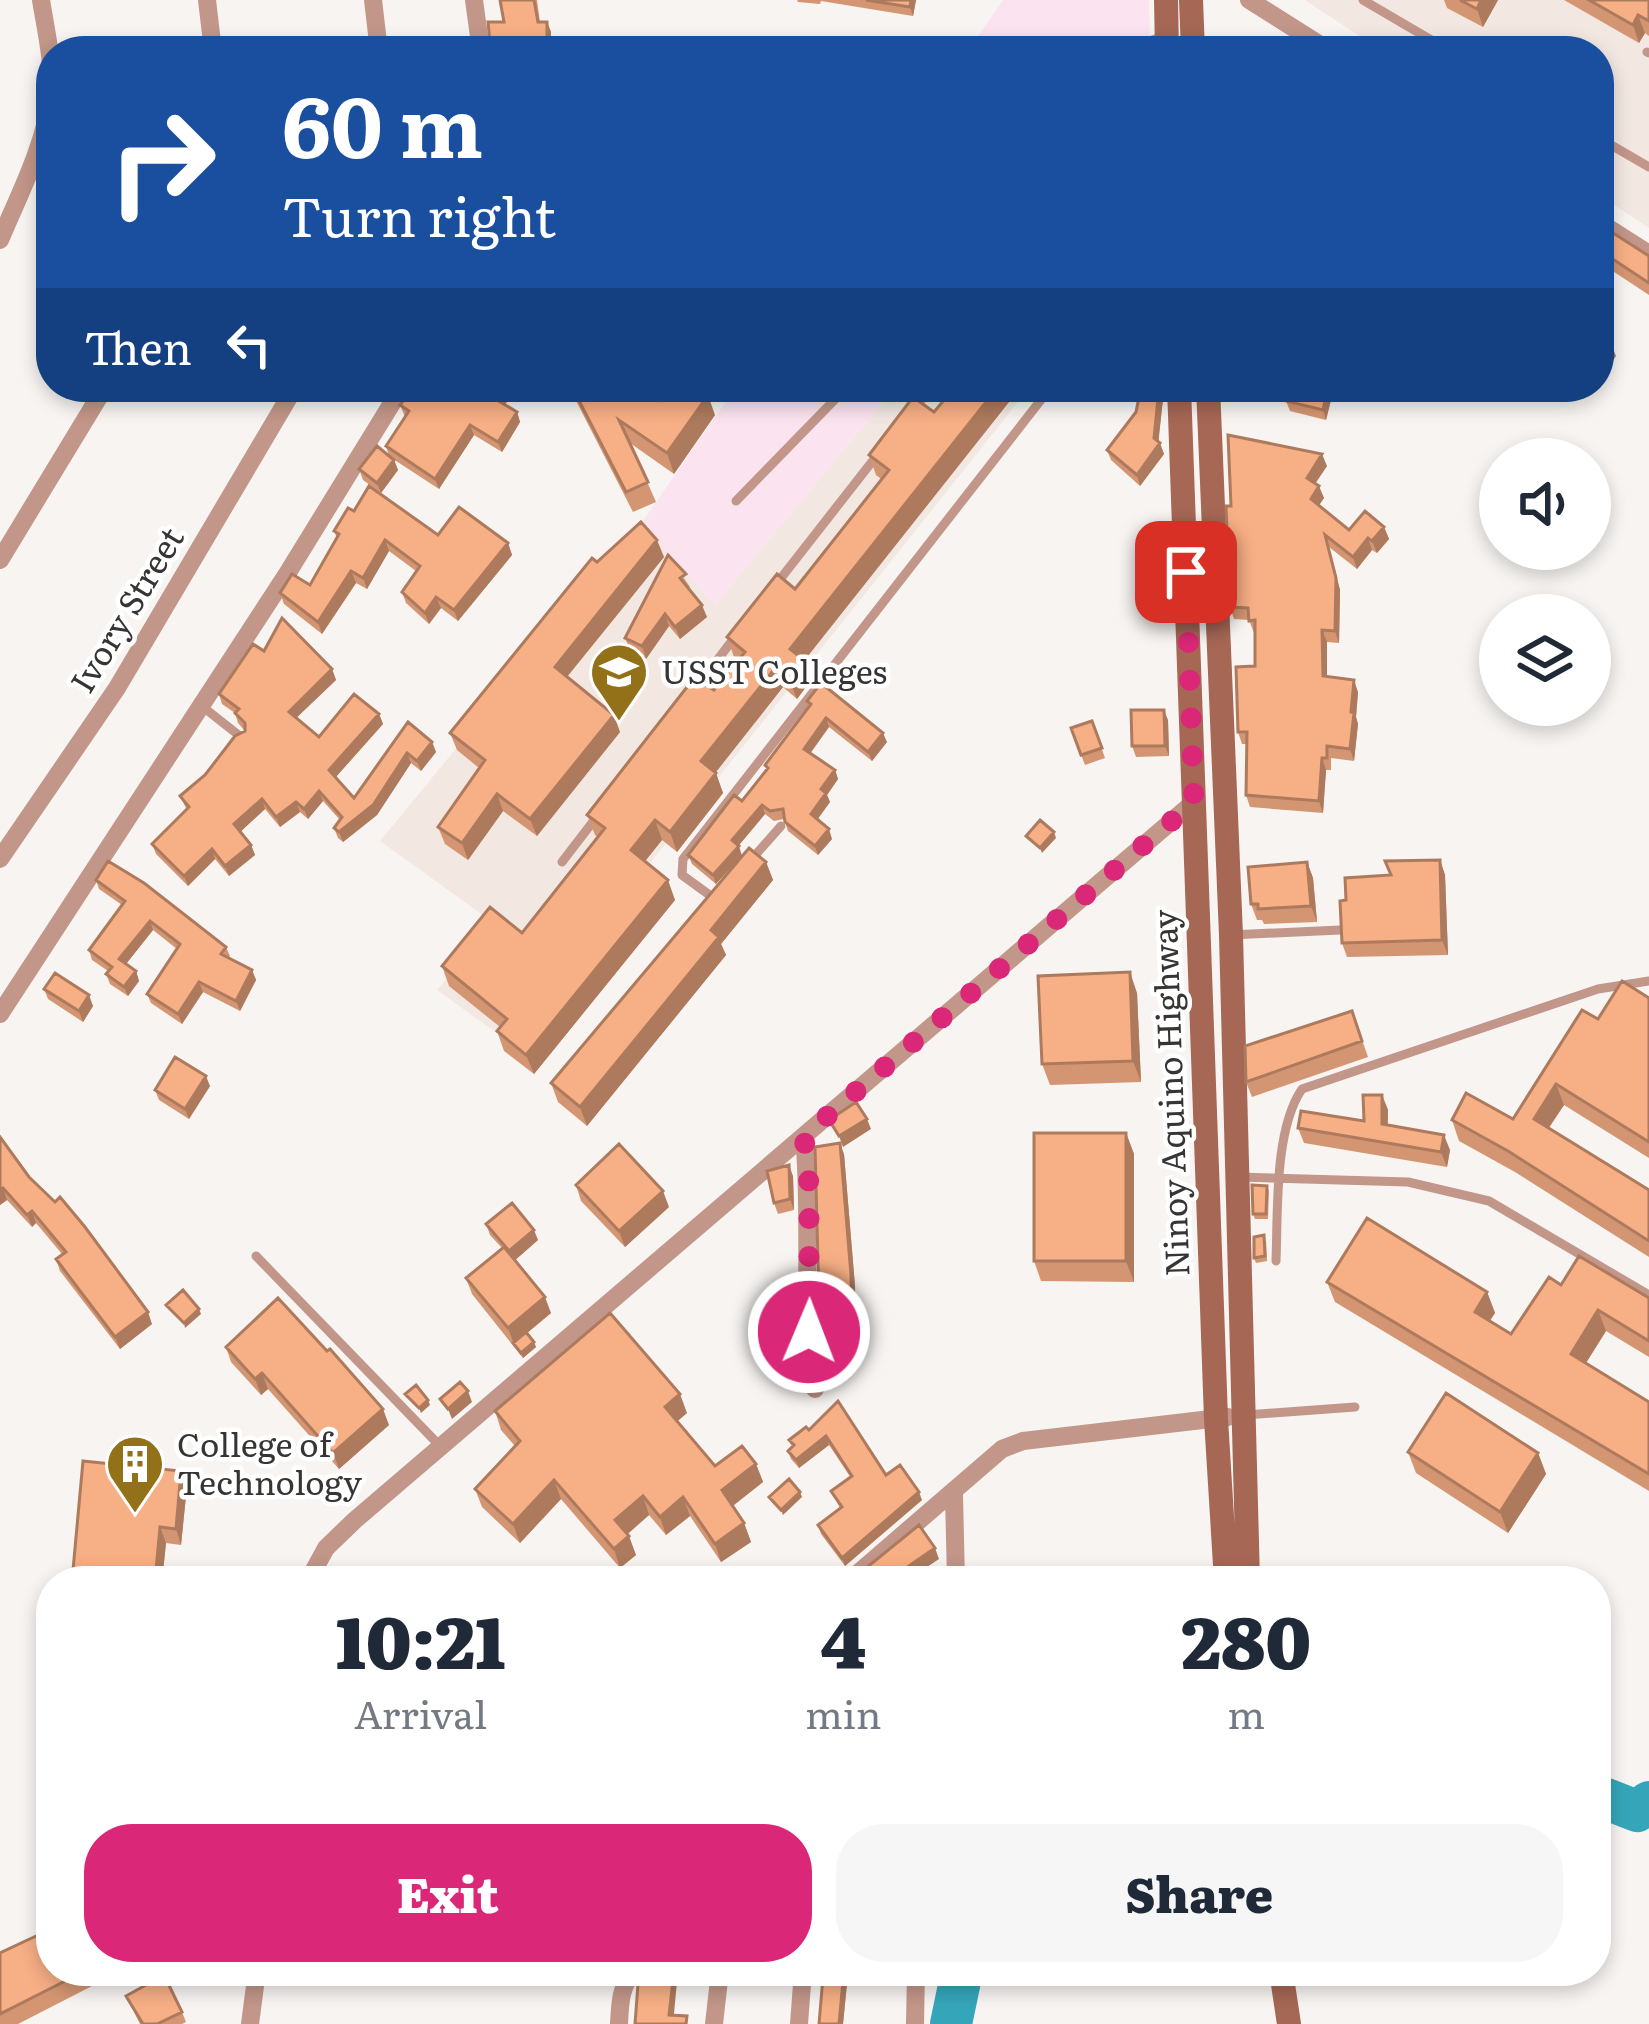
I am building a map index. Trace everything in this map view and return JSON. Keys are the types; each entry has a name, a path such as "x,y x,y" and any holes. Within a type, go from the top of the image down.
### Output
{"main road":[{"path":"1166,0 1167,36"},
{"path":"1191,0 1192,36"},
{"name":"Ninoy Aquino Highway","path":"1180,402 1225,1566"},
{"name":"Ninoy Aquino Highway","path":"1209,402 1239,1177 1248,1566"},
{"path":"1192,757 1222,755"},
{"path":"1198,911 1230,922"},
{"path":"1283,1986 1289,2024"}],"street":[{"path":"41,0 47,36"},
{"path":"207,0 211,36"},
{"path":"373,0 377,36"},
{"path":"475,0 479,36"},
{"path":"1249,0 1306,36"},
{"path":"0,240 36,149"},
{"path":"1614,232 1649,254"},
{"path":"0,560 96,402"},
{"name":"Ivory Street","path":"0,859 117,688 286,402"},
{"path":"0,1014 287,574 393,402"},
{"path":"316,1566 326,1548 441,1447 1194,802"},
{"path":"804,1136 810,1235 809,1353 815,1389"},
{"path":"865,1566 954,1495 1002,1449 1022,1441 1244,1415"},
{"path":"954,1495 956,1566"},
{"path":"250,2024 255,1986"},
{"path":"619,2024 625,1986"},
{"path":"714,2024 718,1986"},
{"path":"799,2024 802,1986"},
{"path":"915,2024 916,1986"}],"lane":[{"path":"1364,0 1425,36"},
{"path":"1614,146 1649,166"},
{"path":"736,501 832,402"},
{"path":"902,424 920,402"},
{"path":"715,899 682,874 682,859 1039,402"},
{"path":"772,590 888,442"},
{"path":"688,699 744,626"},
{"path":"200,704 241,737"},
{"path":"562,862 604,808"},
{"path":"741,870 781,826"},
{"path":"700,917 728,885"},
{"path":"1230,922 1340,930"},
{"path":"1276,1261 1279,1179 1292,1103 1302,1089 1598,989 1649,981"},
{"path":"1239,1177 1408,1182 1489,1202 1649,1295"},
{"path":"256,1256 441,1447"},
{"path":"1244,1415 1355,1407"}],"shaded area":[{"path":"1003,0 1149,0 1150,36 978,36"},
{"path":"1305,0 1649,0 1649,228 1614,205 1614,36 1359,36"},
{"path":"726,402 884,402 715,605 641,524"},
{"name":"USST Colleges","path":"884,402 1018,402 508,1041 437,990 494,923 380,841 641,524 715,605"}],"building":[{"path":"500,0 534,0 538,22 547,22 547,36 489,36 488,22 504,22"},
{"path":"866,0 911,0 910,7"},
{"path":"1460,0 1481,0 1477,9"},
{"path":"1589,0 1649,0 1649,21 1638,15 1633,25"},
{"path":"1614,234 1649,256 1649,283 1614,260"},
{"path":"500,402 517,412 498,442 470,425 435,479 386,446 409,411 400,405"},
{"path":"580,402 703,402 667,453 619,420 648,482 626,492"},
{"path":"909,402 920,402 934,412 942,402 986,402 790,649 804,660 789,679 776,667 701,761 716,773 670,832 655,820 631,850 668,880 526,1055 497,1031 507,1019 442,966 490,907 522,933 605,828 587,815 694,678 714,690 745,652 727,637 777,574 795,589 889,470 869,455"},
{"path":"1138,402 1158,402 1154,438 1160,443 1137,475 1107,450 1136,412"},
{"path":"1290,402 1325,402 1323,410"},
{"path":"1228,435 1322,454 1307,478 1319,486 1311,499 1349,530 1365,511 1384,527 1353,557 1325,535 1336,578 1335,631 1322,630 1323,676 1354,680 1354,713 1350,749 1327,746 1327,758 1322,758 1319,801 1246,795 1247,732 1238,732 1236,667 1255,666 1255,620 1249,621 1248,608 1230,607"},
{"path":"377,446 394,460 377,483 359,469"},
{"path":"369,486 438,535 459,507 508,543 454,610 436,597 425,613 402,592 420,566 385,540 363,578 351,571 318,622 280,593 292,574 310,585 339,534 334,531"},
{"path":"641,522 657,540 555,667 614,715 530,819 497,794 462,843 438,827 485,760 450,733 592,558 597,562"},
{"path":"668,555 686,574 680,578 702,605 675,627 665,614 642,646 625,638"},
{"path":"282,618 332,669 289,712 319,737 354,694 379,714 329,770 354,798 408,722 432,742 417,761 407,753 373,805 339,832 334,828 342,817 319,791 304,809 296,802 276,817 262,799 234,824 251,845 225,866 212,849 184,876 152,844 189,807 180,796 245,731 245,723 235,713 239,709 219,694 253,644 264,651"},
{"path":"821,683 883,733 868,752 826,718 804,749 835,770 811,814 829,829 815,846 785,822 783,809 770,811 762,805 732,840 739,846 713,875 688,855 734,795 742,801 768,768 765,765"},
{"path":"1131,710 1164,710 1165,746 1132,746"},
{"path":"1092,721 1102,748 1081,755 1071,728"},
{"path":"1040,820 1054,832 1040,848 1026,836"},
{"path":"749,848 766,862 711,930 719,937 580,1107 551,1083"},
{"path":"1440,860 1442,940 1342,943 1340,901 1346,900 1345,878 1391,875 1385,861"},
{"path":"108,861 226,947 221,954 252,970 236,1001 199,982 178,1014 147,994 180,944 150,921 119,959 136,971 124,987 106,974 112,967 89,950 125,901 96,880"},
{"path":"1307,862 1311,906 1258,909 1258,904 1251,904 1248,867"},
{"path":"1130,972 1133,1061 1042,1064 1038,976"},
{"path":"55,973 89,995 79,1011 44,989"},
{"path":"1622,981 1649,998 1649,1142 1556,1084 1534,1119 1649,1190 1649,1241 1452,1120 1466,1093 1513,1119 1582,1010 1598,1019"},
{"path":"1352,1011 1362,1041 1246,1082 1245,1046"},
{"path":"175,1057 206,1076 185,1109 155,1090"},
{"path":"1363,1095 1382,1095 1382,1124 1444,1135 1441,1152 1298,1128 1301,1111 1364,1121"},
{"path":"856,1102 867,1119 839,1136 829,1120"},
{"path":"1034,1133 1126,1133 1126,1261 1034,1261"},
{"path":"0,1137 29,1177 55,1202 60,1197 148,1312 115,1337 56,1259 66,1252 32,1211 27,1215 0,1190"},
{"path":"840,1143 852,1340 820,1339 815,1147"},
{"path":"619,1144 663,1191 619,1231 576,1185"},
{"path":"789,1165 790,1199 774,1203 767,1171"},
{"path":"1252,1185 1267,1186 1266,1214 1253,1214"},
{"path":"512,1203 534,1230 509,1251 486,1224"},
{"path":"1367,1218 1487,1292 1475,1312 1511,1334 1549,1277 1561,1285 1579,1256 1649,1298 1649,1341 1598,1310 1571,1354 1649,1402 1649,1474 1327,1282"},
{"path":"1264,1235 1265,1256 1254,1258 1254,1237"},
{"path":"504,1247 545,1297 508,1328 466,1278"},
{"path":"183,1290 199,1309 184,1323 166,1305"},
{"path":"278,1298 383,1409 333,1453 262,1373 255,1379 226,1347"},
{"path":"610,1313 680,1394 665,1407 715,1466 742,1446 756,1464 722,1490 744,1523 715,1544 683,1497 660,1517 643,1496 615,1520 629,1536 614,1549 554,1480 513,1524 475,1489 520,1441 495,1411"},
{"path":"526,1332 534,1342 521,1353 513,1343"},
{"path":"460,1382 468,1391 448,1409 440,1399"},
{"path":"416,1385 428,1400 419,1408 405,1394"},
{"path":"1446,1393 1538,1453 1500,1512 1408,1452"},
{"path":"838,1401 886,1475 900,1465 919,1492 842,1558 818,1525 842,1507 831,1491 852,1476 826,1436 796,1460 788,1451 794,1445 789,1440 806,1427 809,1430"},
{"name":"College of Technology","path":"83,1461 181,1471 176,1529 160,1527 156,1566 73,1566"},
{"path":"789,1479 800,1492 781,1510 769,1497"},
{"path":"919,1525 935,1548 909,1566 868,1566"},
{"path":"36,1936 36,1986 55,1986 0,2014 0,1953"},
{"path":"144,1986 169,1986 182,2012 157,2024 143,2024 126,1996"},
{"path":"638,1986 672,1986 669,2015 687,2016 686,2024 635,2024"},
{"path":"822,1986 843,1986 839,2024 819,2024"}],"waterway":[{"path":"1611,1801 1637,1811 1649,1802"},
{"path":"951,2024 959,1986"}],"place":[{"name":"USST Colleges","path":"619,723"},
{"name":"College of Technology","path":"135,1515"}],"route":[{"path":"809,1332 809,1184 804,1136 1194,802 1186,572"}]}
